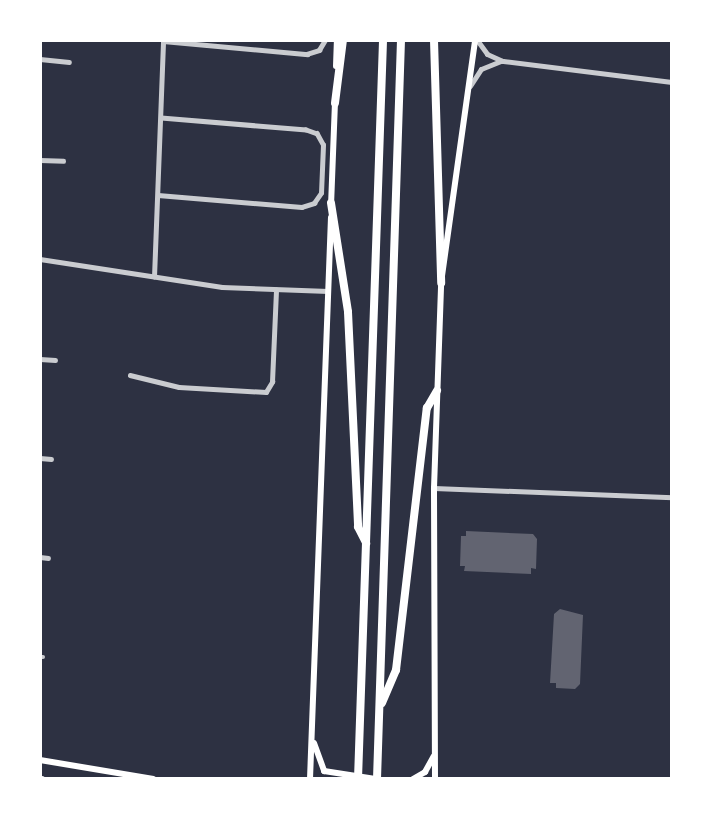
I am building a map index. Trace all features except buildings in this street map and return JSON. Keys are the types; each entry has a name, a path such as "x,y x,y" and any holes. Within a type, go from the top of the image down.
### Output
{"highway":[{"path":"335,103 343,40"},
{"path":"358,779 383,40"},
{"path":"376,779 401,40"},
{"path":"434,40 442,283"},
{"path":"331,203 348,312 358,527 367,546"},
{"path":"380,709 396,670 427,408 437,391"}],"main road":[{"path":"310,779 337,40"},
{"path":"435,779 434,488 442,283 476,40"},
{"path":"312,738 324,771 376,779"},
{"path":"413,779 425,772 436,753"},
{"path":"40,760 153,779"}],"street":[{"path":"153,277 163,41 307,54 319,50 326,40"},
{"path":"476,40 487,54 503,61 672,82"},
{"path":"40,59 69,62"},
{"path":"468,93 481,69 503,61"},
{"path":"158,195 302,206 314,203 321,193 323,145 317,134 306,130 161,118"},
{"path":"40,160 63,161"},
{"path":"40,259 153,277 276,290 328,291"},
{"path":"130,375 179,387 266,392 272,382 276,290"},
{"path":"40,359 55,360"},
{"path":"40,458 51,459"},
{"path":"434,488 672,497"},
{"path":"40,557 48,558"}]}
